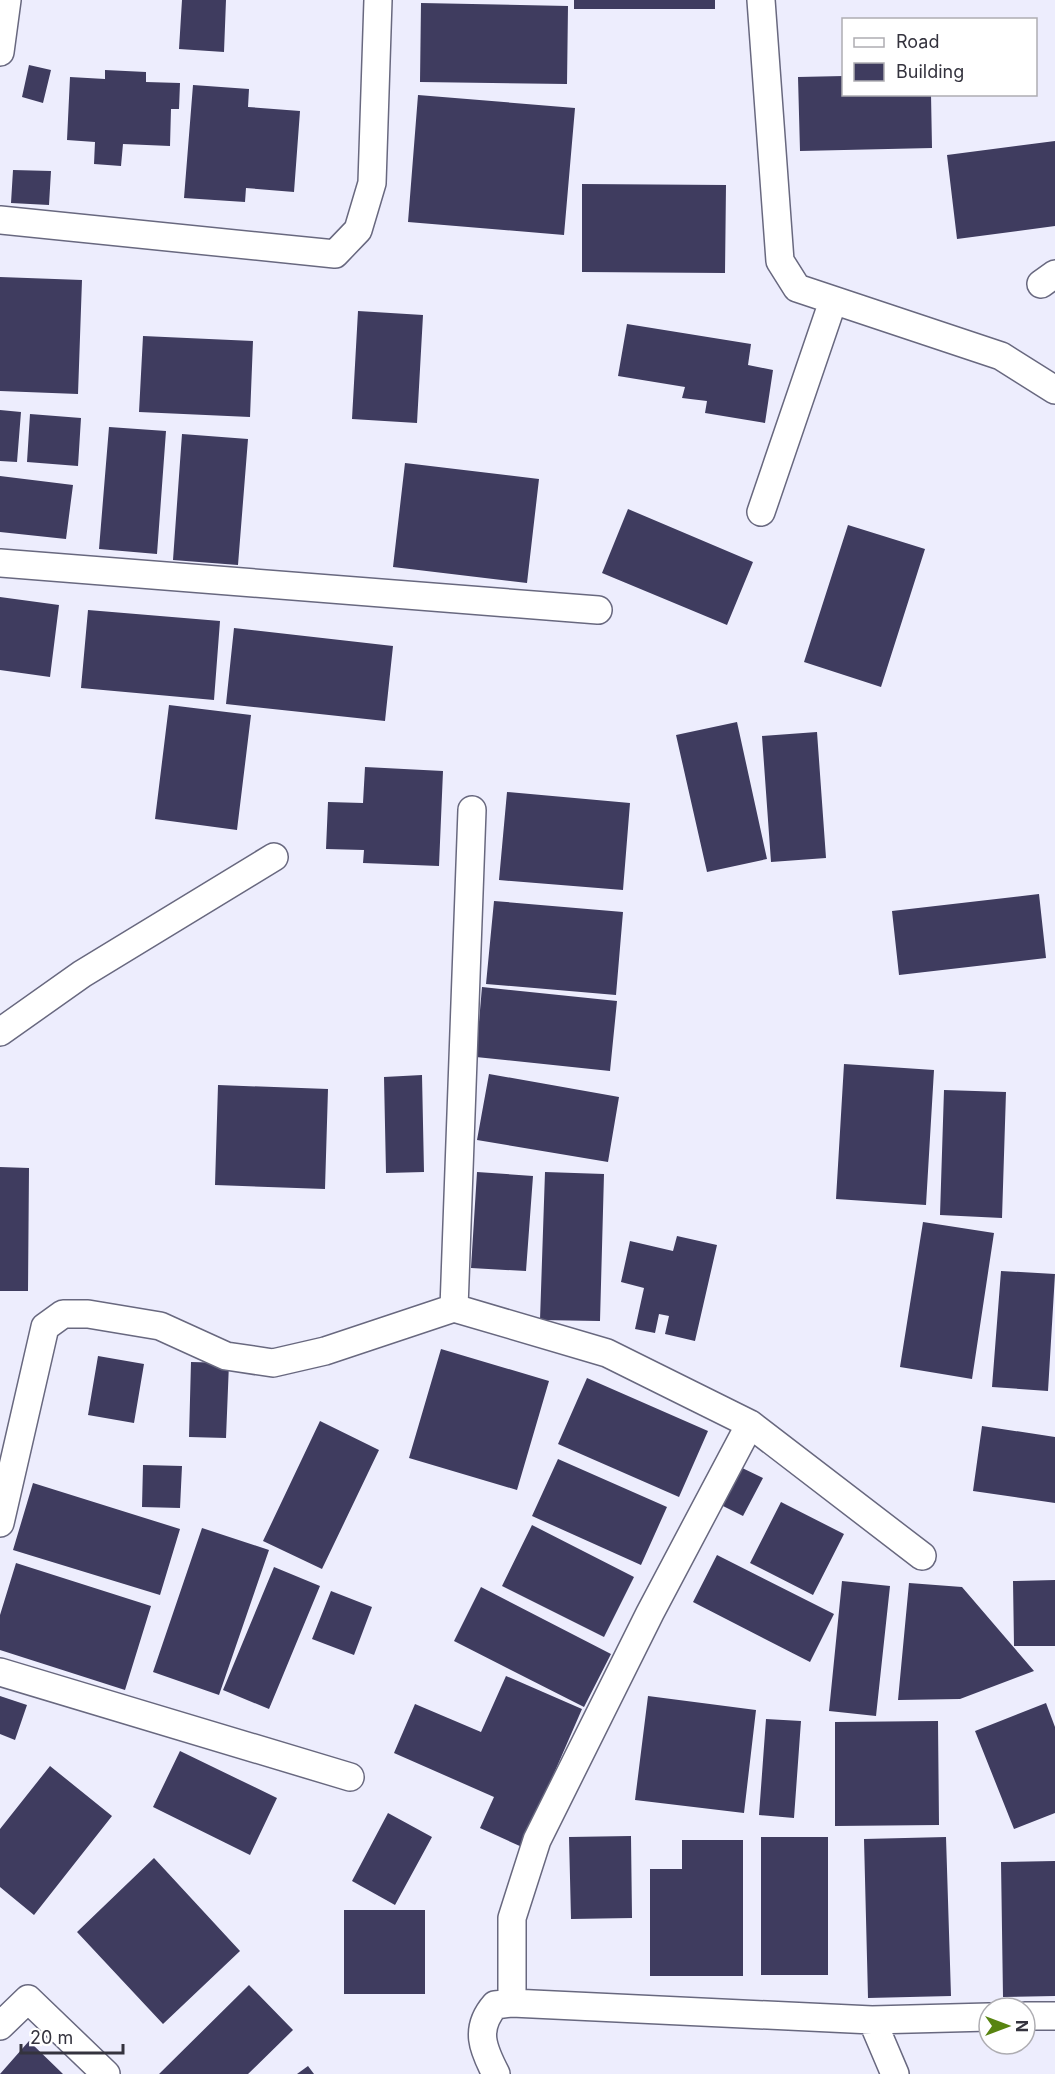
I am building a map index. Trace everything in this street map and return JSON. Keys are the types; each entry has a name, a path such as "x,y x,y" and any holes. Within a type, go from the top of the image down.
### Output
{"street":[{"path":"0,52 7,0"},
{"path":"0,220 335,254 358,230 372,183 378,0"},
{"path":"760,0 780,261 797,288 1001,356 1055,390"},
{"path":"761,512 833,301"},
{"path":"0,563 598,610"},
{"path":"454,1308 472,810"},
{"path":"0,1032 82,974 274,857"},
{"path":"0,1523 45,1328 63,1314 88,1314 160,1326 226,1356 273,1363 325,1351 454,1308 607,1353 750,1424 922,1556"},
{"path":"512,2003 512,1918 537,1840 650,1613 750,1424"},
{"path":"0,1671 350,1777"},
{"path":"0,2026 28,1999 106,2074"},
{"path":"496,2074 482,2048 485,2015 495,2005 512,2003 872,2020 977,2017"},
{"path":"1037,2016 1055,2016"},
{"path":"872,2020 895,2074"}],"building":[{"path":"182,0 226,0 224,52 179,49"},
{"path":"574,0 715,0 715,9 574,9"},
{"path":"421,3 568,6 567,84 420,82"},
{"path":"29,65 51,70 43,103 22,97"},
{"path":"105,70 146,72 146,82 180,83 179,109 171,109 170,146 123,144 121,166 94,164 95,142 67,140 70,77 105,79"},
{"path":"842,76 842,96 931,96 932,148 800,151 798,77"},
{"path":"193,85 249,89 248,107 300,111 294,192 246,188 245,202 184,198"},
{"path":"418,95 575,108 564,235 408,222"},
{"path":"1055,141 1055,226 957,239 947,155"},
{"path":"13,170 51,171 49,205 11,203"},
{"path":"582,184 726,185 725,273 582,272"},
{"path":"0,277 82,280 78,394 0,391"},
{"path":"358,311 423,315 417,423 352,419"},
{"path":"627,324 751,344 748,365 773,370 765,423 705,413 707,401 682,398 685,387 618,376"},
{"path":"143,336 253,341 250,417 139,412"},
{"path":"0,410 21,412 17,462 0,461"},
{"path":"30,414 81,418 78,466 27,462"},
{"path":"109,427 166,431 157,554 99,549"},
{"path":"182,434 248,439 238,565 173,560"},
{"path":"405,463 539,479 527,583 393,567"},
{"path":"0,476 73,485 66,539 0,532"},
{"path":"628,509 753,562 727,625 602,573"},
{"path":"848,525 925,549 881,687 804,662"},
{"path":"0,597 59,605 50,677 0,670"},
{"path":"88,610 220,621 214,700 81,688"},
{"path":"234,628 393,646 385,721 226,704"},
{"path":"169,705 251,715 237,830 155,819"},
{"path":"737,722 767,859 707,872 676,735"},
{"path":"817,732 826,858 771,862 762,736"},
{"path":"365,767 443,771 439,866 363,863 364,850 326,849 328,802 363,803"},
{"path":"507,792 630,803 623,890 499,880"},
{"path":"1039,894 1046,958 899,975 892,911"},
{"path":"494,901 623,912 616,995 486,984"},
{"path":"482,987 617,1001 610,1071 476,1057"},
{"path":"844,1064 934,1070 926,1205 836,1199"},
{"path":"489,1074 619,1097 608,1162 477,1140"},
{"path":"422,1075 424,1172 386,1173 384,1077"},
{"path":"218,1085 328,1089 325,1189 215,1185"},
{"path":"944,1090 1006,1092 1002,1218 940,1215"},
{"path":"0,1167 29,1168 28,1291 0,1291"},
{"path":"477,1172 533,1176 526,1271 471,1268"},
{"path":"545,1172 604,1174 600,1321 540,1320"},
{"path":"923,1222 994,1233 972,1379 900,1367"},
{"path":"677,1236 717,1245 695,1341 665,1334 669,1316 659,1314 655,1333 635,1329 644,1288 621,1282 630,1241 673,1251"},
{"path":"1001,1271 1055,1274 1048,1391 992,1387"},
{"path":"441,1349 549,1381 517,1490 409,1458"},
{"path":"98,1356 144,1364 134,1423 88,1415"},
{"path":"191,1362 229,1363 226,1438 189,1437"},
{"path":"587,1378 708,1431 679,1497 558,1444"},
{"path":"320,1421 379,1450 322,1569 263,1541"},
{"path":"982,1426 1055,1437 1055,1503 973,1491"},
{"path":"558,1459 667,1507 641,1565 532,1516"},
{"path":"143,1465 182,1466 180,1508 142,1507"},
{"path":"736,1465 763,1478 743,1516 717,1503"},
{"path":"33,1483 180,1529 160,1595 13,1550"},
{"path":"781,1502 844,1534 813,1595 750,1563"},
{"path":"532,1525 634,1577 604,1637 502,1586"},
{"path":"202,1528 269,1550 219,1695 153,1672"},
{"path":"717,1555 834,1614 810,1662 693,1602"},
{"path":"16,1563 151,1606 125,1690 0,1650 0,1615"},
{"path":"274,1567 320,1586 269,1709 223,1690"},
{"path":"1055,1580 1055,1646 1014,1646 1013,1581"},
{"path":"842,1581 890,1586 876,1716 829,1711"},
{"path":"909,1583 962,1587 1034,1671 960,1699 898,1700"},
{"path":"481,1587 611,1654 584,1707 454,1641"},
{"path":"331,1591 372,1607 354,1655 312,1639"},
{"path":"506,1676 582,1709 522,1847 480,1828 494,1797 394,1753 415,1704 481,1732"},
{"path":"0,1696 27,1705 15,1740 0,1734"},
{"path":"648,1696 756,1710 744,1813 635,1800"},
{"path":"1046,1703 1055,1727 1055,1813 1014,1829 975,1731"},
{"path":"766,1719 801,1721 794,1818 759,1815"},
{"path":"938,1721 939,1825 835,1826 835,1722"},
{"path":"180,1751 277,1798 250,1855 153,1807"},
{"path":"50,1766 112,1816 34,1915 0,1887 0,1829"},
{"path":"388,1813 432,1837 395,1905 352,1881"},
{"path":"631,1836 632,1918 571,1919 569,1837"},
{"path":"761,1837 828,1837 828,1975 761,1975"},
{"path":"946,1837 951,1996 868,1998 864,1839"},
{"path":"682,1840 743,1840 743,1976 650,1976 650,1869 682,1869"},
{"path":"154,1858 240,1951 163,2024 77,1932"},
{"path":"1055,1861 1055,1996 1003,1996 1001,1862"},
{"path":"344,1910 425,1910 425,1994 344,1994"},
{"path":"249,1985 293,2030 248,2074 159,2074"},
{"path":"29,2041 63,2074 0,2074"},
{"path":"308,2066 314,2074 297,2074"}]}
